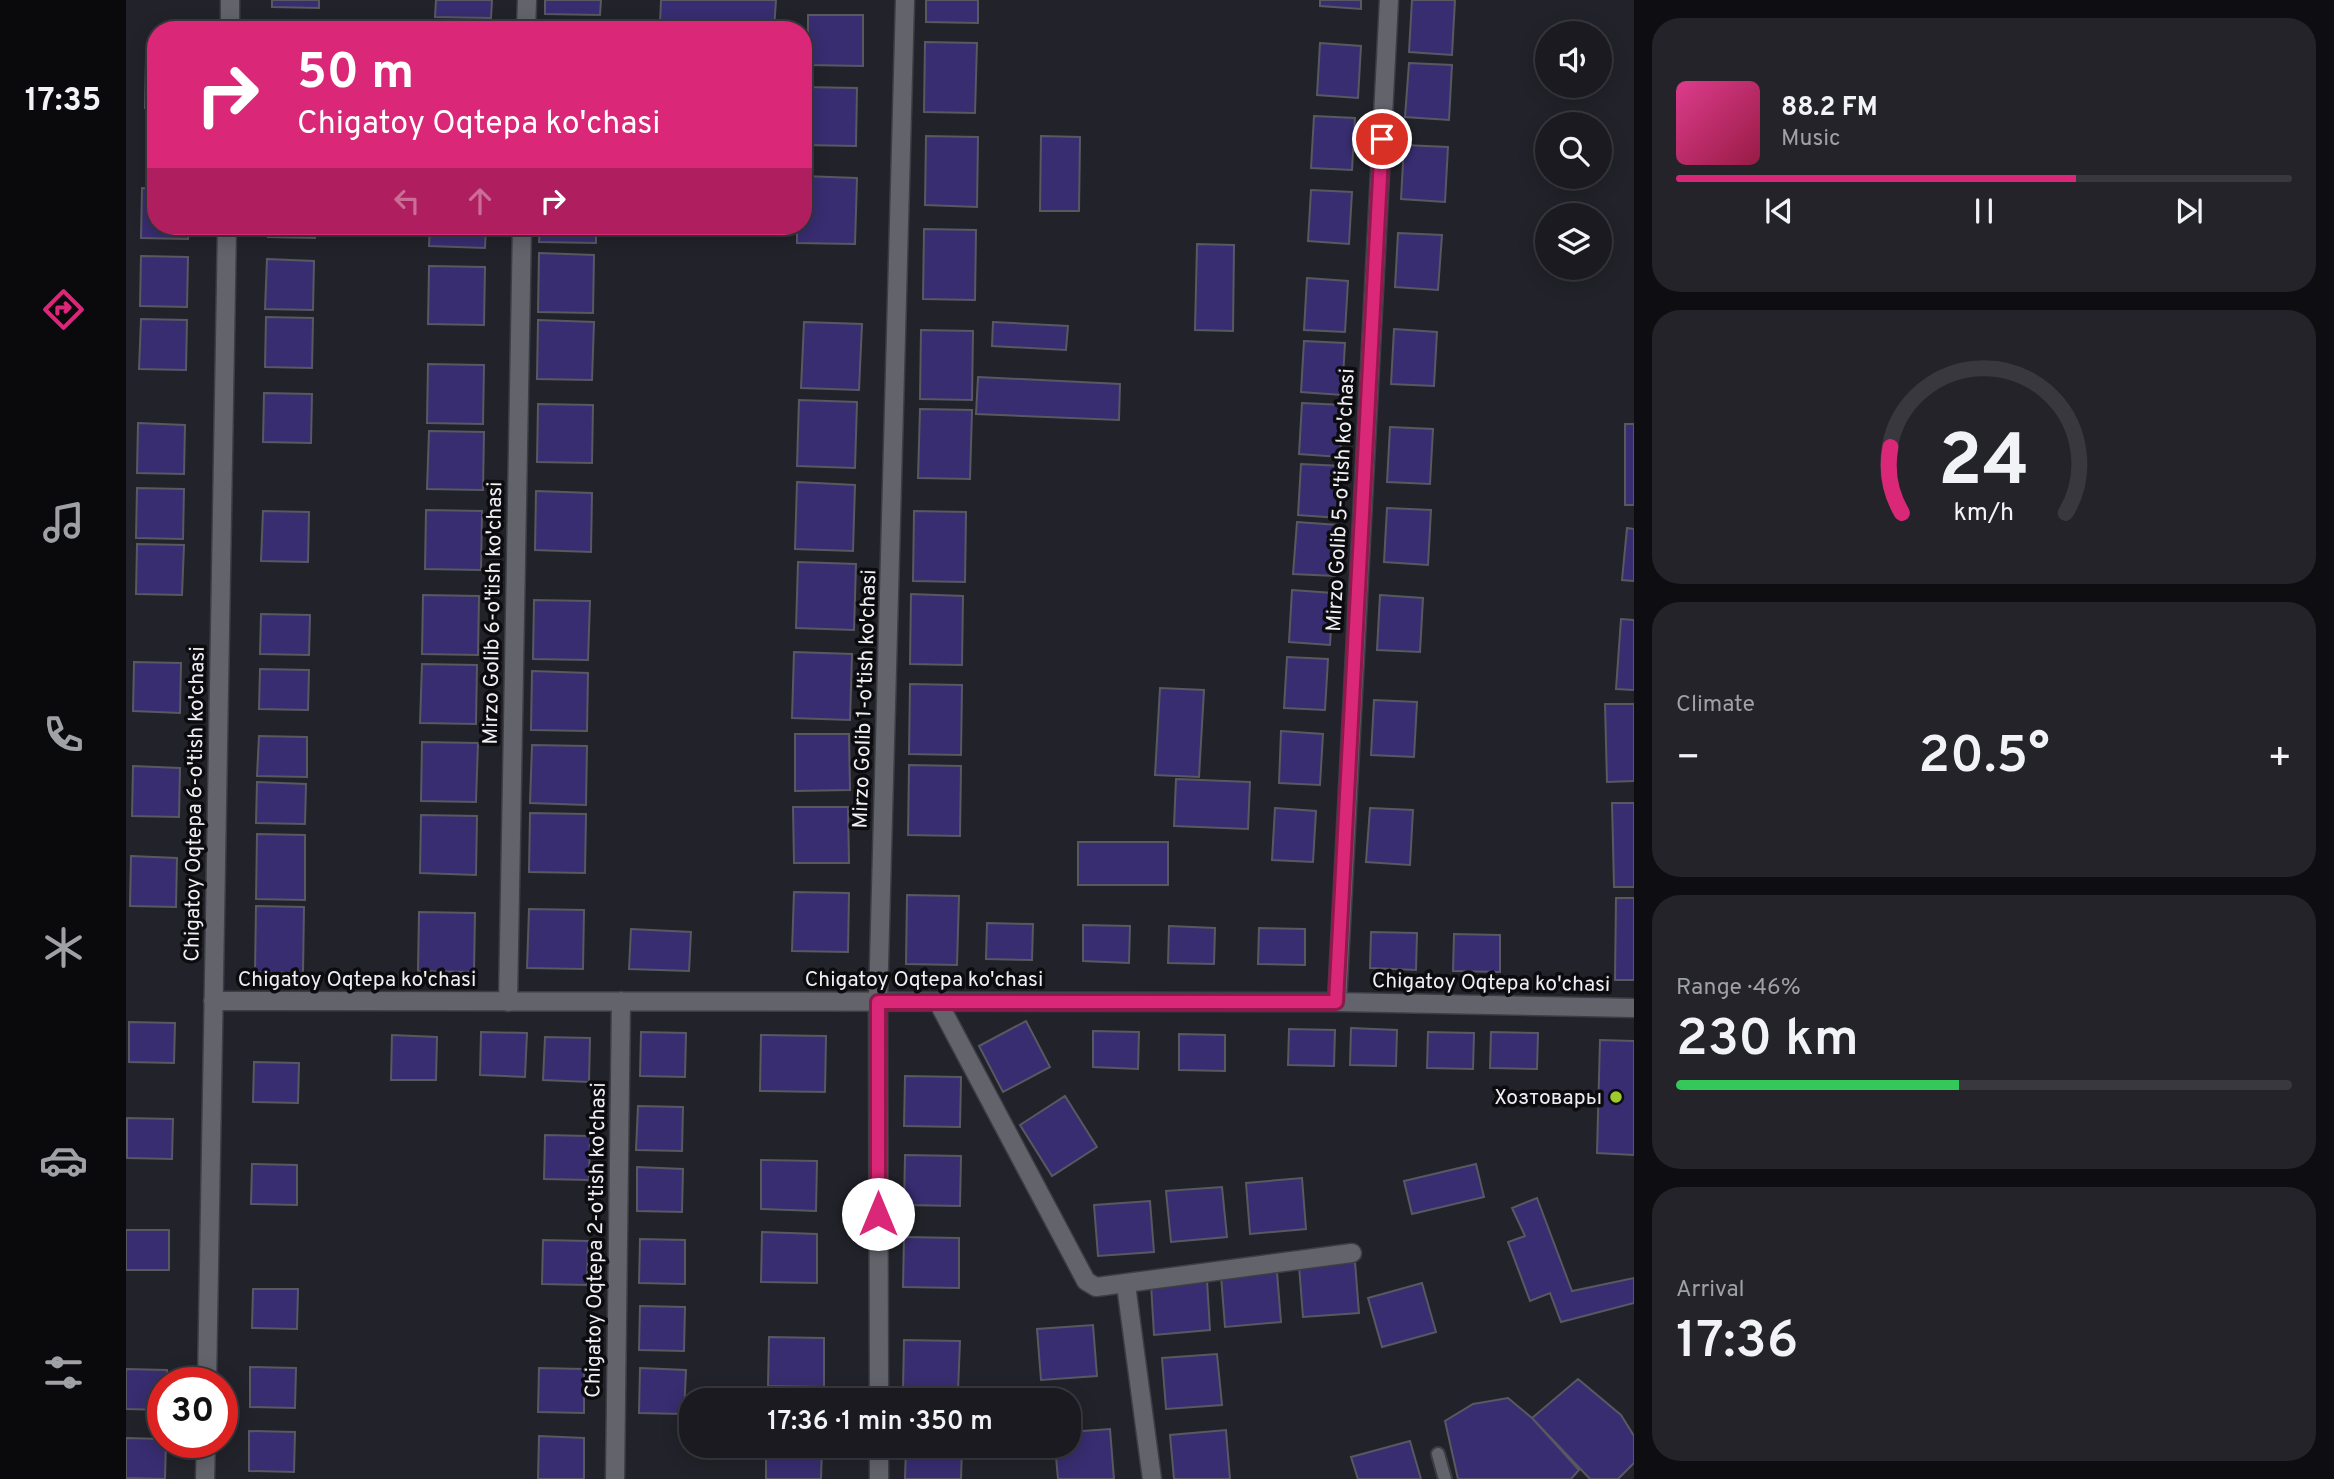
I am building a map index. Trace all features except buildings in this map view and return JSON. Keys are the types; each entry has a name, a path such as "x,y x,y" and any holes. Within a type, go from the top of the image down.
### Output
{"street":[{"path":"230,0 230,21"},
{"path":"526,21 527,0"},
{"name":"Mirzo Golib 1-o'tish ko'chasi","path":"879,1388 878,1002 905,0"},
{"name":"Mirzo Golib 5-o'tish ko'chasi","path":"1336,1002 1389,0"},
{"name":"Chigatoy Oqtepa 6-o'tish ko'chasi","path":"207,1367 227,235"},
{"name":"Mirzo Golib 6-o'tish ko'chasi","path":"508,1002 522,235"},
{"name":"Chigatoy Oqtepa ko'chasi","path":"214,1001 1336,1002 1634,1008"},
{"name":"Chigatoy Oqtepa 2-o'tish ko'chasi","path":"615,1479 621,1001"},
{"path":"938,1002 1086,1281 1096,1287 1126,1285 1352,1253"},
{"path":"1126,1285 1152,1479"},
{"path":"205,1479 206,1458"},
{"path":"879,1458 879,1479"}],"lane":[{"path":"1438,1454 1446,1479"}],"place":[{"name":"Хозтовары","path":"1616,1097"}],"route":[{"path":"878,1214 878,1002 1336,1002 1382,139"}]}
